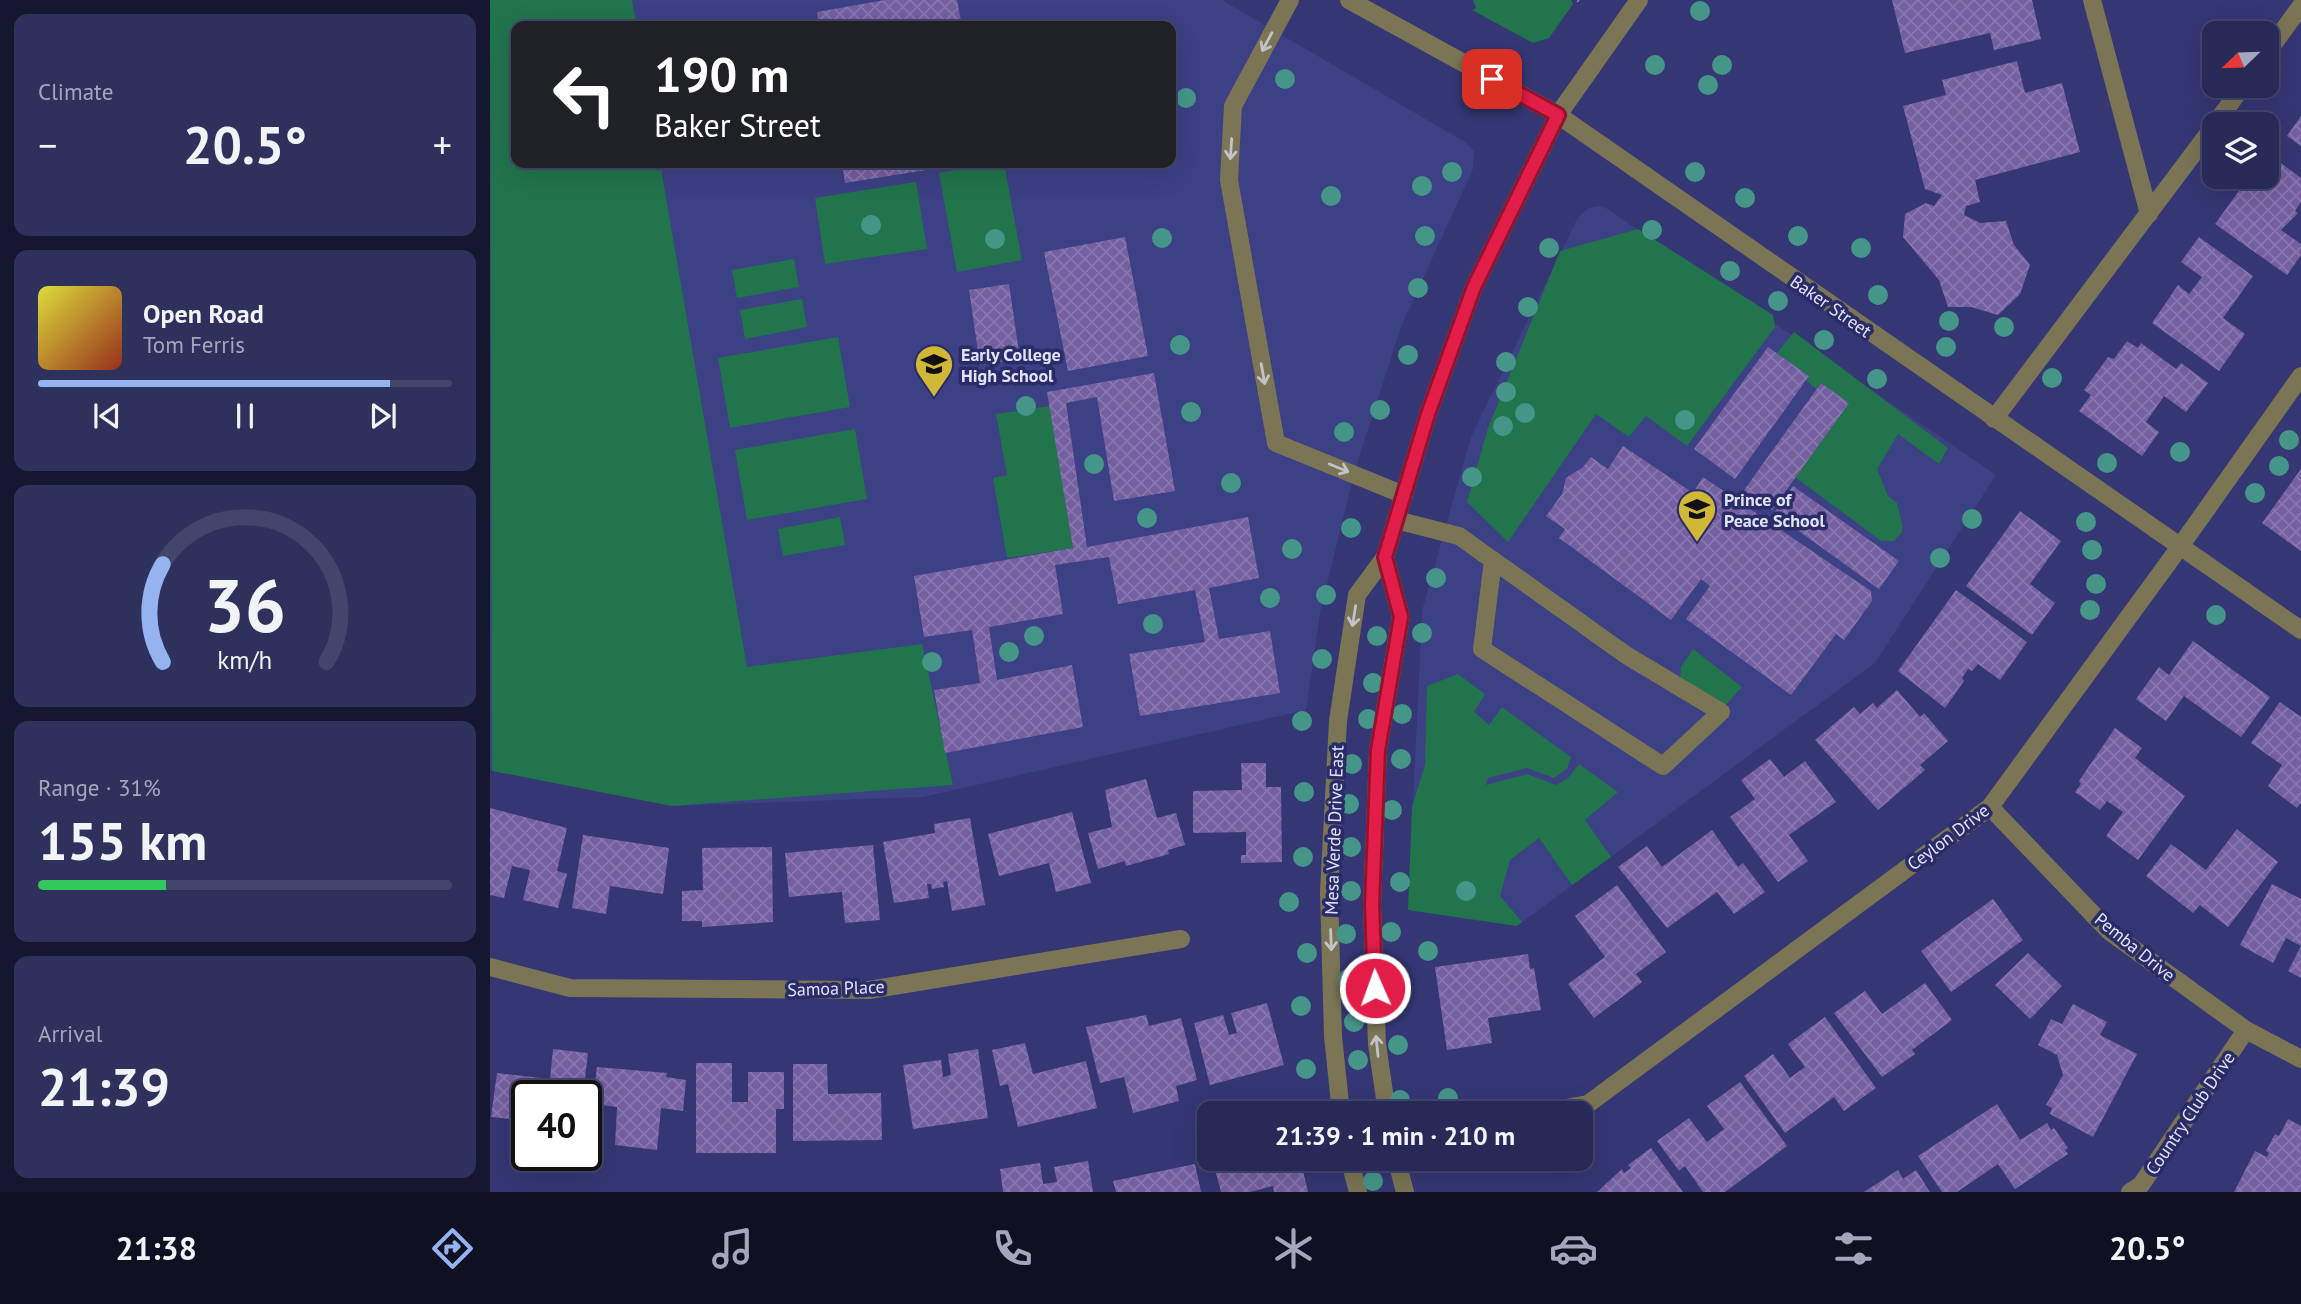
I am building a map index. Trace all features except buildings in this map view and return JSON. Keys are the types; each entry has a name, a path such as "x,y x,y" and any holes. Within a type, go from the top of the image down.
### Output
{"street":[{"path":"1290,0 1233,106 1229,180 1276,443 1404,495"},
{"name":"Baker Street","path":"1349,0 1558,115 2301,631"},
{"name":"Mesa Verde Drive East","path":"1340,1101 1333,1036 1329,892 1338,721 1357,595 1385,557 1428,414 1474,287 1558,115 1639,0"},
{"path":"2092,0 2149,214"},
{"path":"2279,36 2301,6"},
{"path":"1994,419 2202,141"},
{"name":"Ceylon Drive","path":"1592,1101 1990,807 2301,376"},
{"path":"1396,520 1459,536 1493,560 1626,655 1721,712 1663,766 1482,649 1493,560"},
{"path":"1385,557 1401,617 1378,750 1372,905 1377,1044 1385,1101"},
{"name":"Pemba Drive","path":"1990,807 2110,932 2246,1030 2301,1059"},
{"name":"Samoa Place","path":"490,967 570,988 869,990 1181,939"},
{"name":"Country Club Drive","path":"2130,1192 2141,1185 2246,1030"},
{"path":"1352,1171 1357,1192"},
{"path":"1399,1171 1405,1192"}],"shaded area":[{"name":"Early College High School","path":"490,0 1222,0 1465,142 1474,151 1473,169 1401,327 1355,470 1320,613 1306,710 923,797 672,806 490,770"},
{"name":"Prince of Peace School","path":"1589,208 1606,208 1996,475 1875,663 1517,926 1408,910 1422,611 1471,437 1578,217"}],"green space":[{"path":"490,0 632,0 636,21 511,21 511,168 661,168 747,667 922,644 953,785 672,806 492,771"},
{"path":"1473,0 1571,0 1573,4 1549,38 1533,43 1472,10 1476,8"},
{"path":"966,168 1005,168 1022,260 957,272 939,173"},
{"path":"916,182 927,249 825,264 815,198"},
{"path":"1638,229 1773,315 1775,327 1687,446 1646,416 1629,437 1596,414 1508,542 1467,502 1488,428 1560,251"},
{"path":"794,259 799,287 737,298 732,270"},
{"path":"802,299 807,327 745,339 740,310"},
{"path":"1794,332 1948,448 1939,464 1898,434 1877,469 1888,496 1897,503 1902,524 1902,532 1894,541 1881,541 1795,477 1848,403 1821,383 1816,389 1806,380 1809,376 1777,353"},
{"path":"838,337 850,407 730,428 718,358"},
{"path":"1050,406 1073,548 1007,558 993,478 1007,475 996,414"},
{"path":"855,429 867,499 747,520 735,450"},
{"path":"840,517 845,545 783,556 778,529"},
{"path":"1693,649 1742,687 1724,707 1680,679 1681,667"},
{"path":"1458,674 1485,694 1474,712 1489,725 1502,707 1571,757 1567,769 1554,778 1527,768 1488,778 1486,785 1527,774 1556,785 1568,778 1579,764 1618,792 1585,820 1611,857 1572,885 1539,838 1510,860 1500,896 1522,922 1517,926 1408,910 1412,807 1425,765 1427,686"}],"place":[{"name":"Early College High School","path":"934,398"},
{"name":"Prince of Peace School","path":"1697,543"}],"route":[{"path":"1375,988 1372,905 1378,750 1401,617 1385,557 1428,414 1474,287 1558,115 1492,79"}]}
